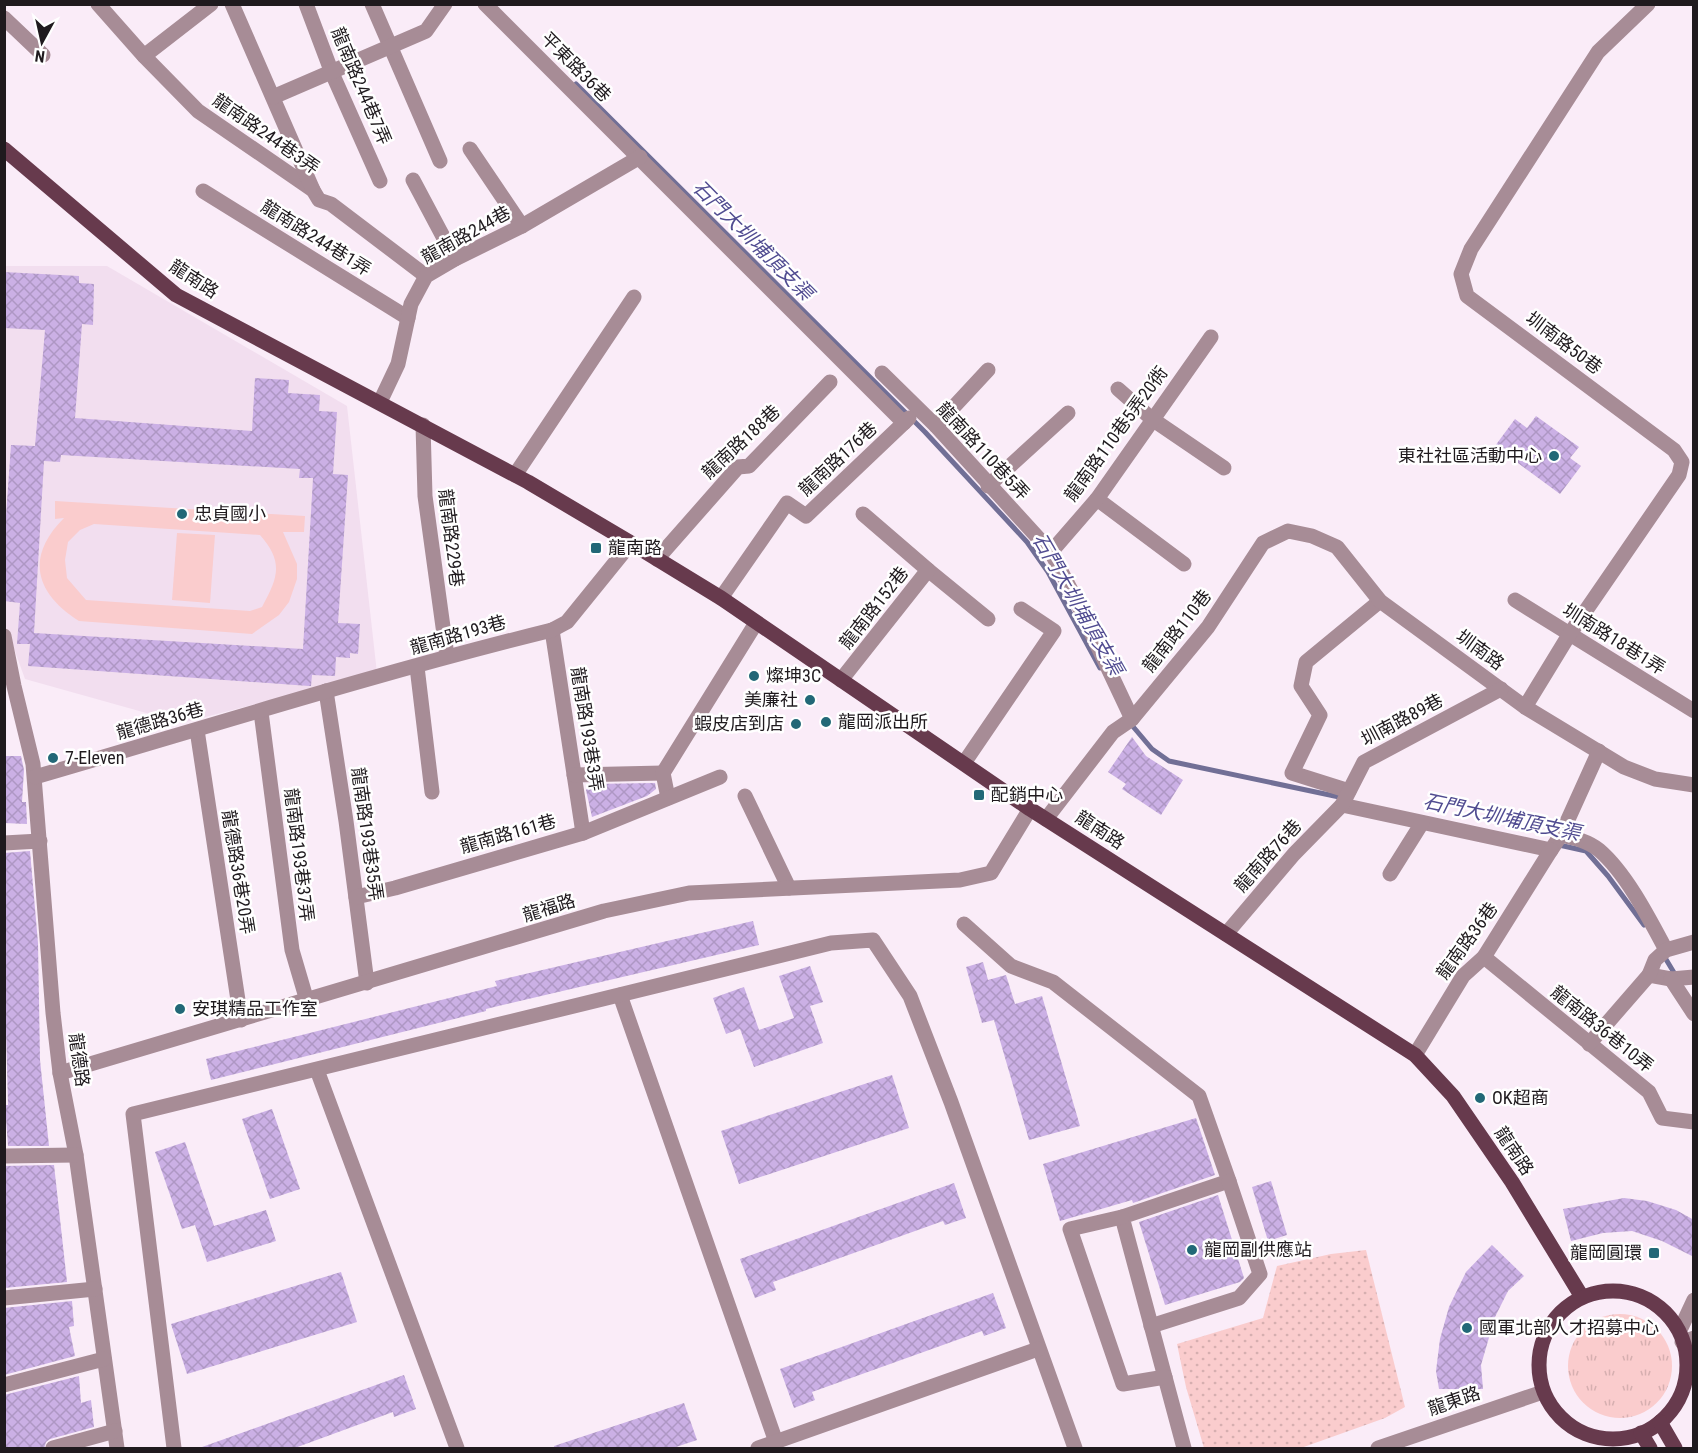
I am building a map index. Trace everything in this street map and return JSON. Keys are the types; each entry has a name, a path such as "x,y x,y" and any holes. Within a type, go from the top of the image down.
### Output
{"main road":[{"name":"龍南路","path":"4,149 176,296 515,475 721,598 1030,809 1415,1055 1453,1096 1512,1182 1582,1297"},
{"path":"1622,1291 1662,1308 1685,1336 1687,1360 1679,1399 1670,1414 1641,1433 1618,1440 1596,1438 1569,1425 1554,1409 1543,1392 1539,1368 1542,1347 1549,1328 1562,1313 1582,1297 1601,1292 1622,1291"},
{"path":"1660,1422 1675,1449"},
{"path":"1641,1433 1650,1449"}],"street":[{"name":"龍南路244巷3弄","path":"98,4 144,56 198,111 313,190 319,200 331,204 426,276"},
{"path":"144,56 211,4"},
{"path":"232,4 313,190"},
{"name":"龍南路244巷7弄","path":"306,4 332,73 380,181"},
{"path":"372,4 440,161"},
{"path":"273,97 426,31 445,4"},
{"name":"平東路36巷","path":"485,4 904,423"},
{"name":"圳南路50巷","path":"1525,707 1569,635 1679,475 1682,462 1674,450 1467,296 1461,274 1471,249 1598,52 1648,4"},
{"path":"4,18 43,55"},
{"path":"470,149 522,226"},
{"name":"龍南路244巷","path":"380,402 398,364 411,304 426,276 522,226 640,157"},
{"path":"413,180 455,259"},
{"name":"龍南路244巷1弄","path":"203,191 408,318"},
{"path":"515,475 634,297"},
{"name":"龍南路110巷5弄20衖","path":"1050,552 1096,499 1211,337"},
{"path":"936,426 988,370"},
{"name":"龍南路110巷5弄","path":"882,373 936,426 1050,552 1074,596 1132,719"},
{"name":"龍南路188巷","path":"657,559 738,467 749,466 830,382"},
{"path":"1118,389 1152,419 1224,468"},
{"name":"龍南路176巷","path":"721,598 787,503 806,516 918,409"},
{"path":"988,486 1068,413"},
{"name":"龍南路229巷","path":"423,425 425,496 447,656"},
{"path":"1096,499 1184,564"},
{"name":"龍南路152巷","path":"841,680 928,570 862,514"},
{"name":"圳南路","path":"1263,543 1288,531 1312,536 1337,547 1380,601 1525,707 1624,767 1654,779 1694,785"},
{"name":"龍南路193巷","path":"261,711 417,667 447,656 552,630 567,622 631,543"},
{"name":"龍南路110巷","path":"1046,819 1113,732 1132,719 1208,627 1263,543"},
{"path":"928,570 988,619"},
{"name":"圳南路18巷1弄","path":"1515,600 1694,711"},
{"path":"1349,791 1292,773 1320,715 1302,686 1306,662 1380,601"},
{"path":"964,763 1054,632 1021,609"},
{"path":"668,798 663,773 756,623"},
{"name":"龍南路193巷3弄","path":"552,630 583,833"},
{"name":"龍德路","path":"4,636 9,686 35,777 53,1013 60,1073 76,1155 117,1449"},
{"path":"417,667 432,792"},
{"name":"圳南路89巷","path":"1341,805 1364,762 1501,689"},
{"name":"龍南路193巷35弄","path":"326,691 367,983"},
{"name":"龍德路36巷","path":"35,777 261,711"},
{"name":"龍南路193巷37弄","path":"261,711 292,950 307,1001"},
{"name":"龍德路36巷20弄","path":"197,730 241,1020"},
{"path":"1599,751 1561,835 1581,840 1598,849 1614,865 1643,908 1665,950"},
{"path":"574,775 663,773"},
{"name":"龍南路161巷","path":"356,897 395,888 583,833 720,777"},
{"path":"745,796 789,888"},
{"path":"1341,805 1551,850"},
{"name":"龍南路76巷","path":"1226,934 1294,854 1341,805"},
{"name":"龍福路","path":"60,1073 604,911 689,893 960,880 991,873 1030,809"},
{"path":"1390,874 1422,823"},
{"name":"龍南路36巷","path":"1415,1055 1463,976 1484,957 1561,835"},
{"path":"4,843 40,842"},
{"path":"964,924 1011,966 1053,982 1199,1096 1260,1274 1239,1298 1151,1326"},
{"path":"174,1449 133,1114 831,944 873,939 910,996 955,1113 1075,1449"},
{"path":"1589,1044 1649,975 1655,960 1665,950 1694,942"},
{"name":"龍南路36巷10弄","path":"1484,957 1648,1092 1662,1118 1694,1122"},
{"path":"1649,975 1671,979 1694,977"},
{"path":"1671,979 1694,1014"},
{"path":"620,995 776,1442"},
{"path":"317,1070 457,1449"},
{"path":"4,1156 76,1155"},
{"path":"1165,1377 1123,1384 1070,1229 1122,1217 1229,1181"},
{"path":"1122,1217 1184,1449"},
{"path":"4,1298 95,1289"},
{"path":"1685,1336 1694,1300"},
{"path":"758,1449 1038,1349"},
{"path":"4,1385 104,1359"},
{"name":"龍東路","path":"1378,1449 1543,1392"},
{"path":"53,1449 115,1431"}],"shaded area":[{"name":"忠貞國小","path":"4,266 107,266 347,406 377,673 182,723 25,679 4,621"}],"green space":[{"path":"55,501 305,516 304,532 283,532 297,564 297,579 289,602 279,615 252,634 79,621 53,599 40,574 40,560 44,547 52,532 64,518 55,519","holes":["94,524 260,535 273,554 275,579 262,607 250,611 86,600 67,578 65,560 68,542 80,530"]},
{"path":"177,533 215,535 210,603 172,600"},
{"path":"1366,1250 1405,1407 1385,1418 1301,1448 1204,1448 1186,1387 1177,1344 1263,1318 1277,1266 1331,1254"},
{"path":"1620,1314 1640,1318 1657,1329 1668,1346 1672,1366 1668,1386 1657,1403 1640,1414 1620,1418 1600,1414 1583,1403 1572,1386 1568,1366 1572,1346 1583,1329 1600,1318"}],"building":[{"path":"4,272 79,276 79,283 94,284 93,325 82,324 75,418 252,431 255,378 289,380 288,393 320,395 319,411 337,412 333,474 348,475 338,623 360,624 358,654 350,653 350,658 336,657 335,676 312,675 311,686 28,666 30,644 17,644 20,603 4,601 4,544 11,445 35,446 45,330 4,328","holes":["61,455 300,469 299,478 313,478 303,649 34,633 44,461 60,462"]},
{"name":"東社社區活動中心","path":"1536,416 1579,447 1570,458 1581,466 1560,494 1495,446 1515,419 1527,428"},
{"path":"1132,737 1146,756 1183,780 1161,815 1122,789 1126,784 1108,772"},
{"path":"4,756 21,756 24,770 22,802 26,802 27,824 4,823"},
{"path":"655,783 656,789 647,796 592,817 586,790 591,784"},
{"path":"30,851 38,943 40,1060 49,1146 8,1146 5,1105 8,1105 6,1031 4,1031 4,853"},
{"path":"753,921 759,945 486,1009 486,1011 211,1080 206,1059 497,986 495,981"},
{"path":"983,962 988,980 1006,975 1015,1004 1042,996 1080,1126 1029,1140 994,1020 982,1023 966,967"},
{"path":"810,966 823,1002 810,1006 823,1043 754,1067 740,1029 726,1034 713,998 744,987 759,1030 794,1018 779,976"},
{"path":"892,1075 909,1128 739,1184 721,1131"},
{"path":"272,1109 300,1189 270,1199 242,1119"},
{"path":"1196,1118 1215,1175 1133,1203 1132,1200 1060,1221 1043,1164"},
{"path":"185,1142 214,1226 266,1210 276,1241 207,1262 195,1225 182,1229 155,1152"},
{"path":"54,1165 67,1282 4,1288 4,1166"},
{"path":"1271,1181 1287,1235 1268,1241 1252,1187"},
{"path":"954,1183 966,1218 945,1225 943,1221 773,1282 776,1290 755,1298 740,1259"},
{"name":"龍岡副供應站","path":"1218,1195 1244,1278 1240,1282 1165,1305 1139,1222"},
{"path":"1624,1198 1647,1201 1676,1210 1694,1220 1694,1257 1662,1241 1632,1231 1603,1233 1571,1241 1563,1209"},
{"name":"國軍北部人才招募中心","path":"1492,1245 1524,1276 1508,1291 1495,1317 1481,1365 1483,1389 1439,1389 1436,1371 1440,1339 1449,1307 1466,1272"},
{"path":"341,1272 357,1322 187,1374 171,1324"},
{"path":"993,1293 1006,1328 984,1336 982,1331 812,1392 815,1400 794,1408 780,1369"},
{"path":"72,1301 74,1326 69,1327 75,1356 4,1375 4,1308"},
{"path":"404,1375 416,1409 394,1417 393,1412 292,1449 202,1449 202,1447"},
{"path":"79,1376 81,1403 91,1400 94,1427 50,1439 46,1442 44,1449 4,1449 4,1395"},
{"path":"684,1403 697,1440 670,1449 555,1449 554,1446"}],"waterway":[{"name":"石門大圳埔頂支渠","path":"576,84 925,432 1027,542 1048,572 1100,668"},
{"name":"石門大圳埔頂支渠","path":"1130,723 1152,749 1169,761 1344,798"},
{"name":"石門大圳埔頂支渠","path":"1559,845 1586,851 1608,876 1644,925"},
{"name":"石門大圳埔頂支渠","path":"1664,956 1676,976"}],"place":[{"name":"東社社區活動中心","path":"1554,456"},
{"name":"忠貞國小","path":"182,514"},
{"name":"龍南路","path":"596,548"},
{"name":"燦坤3C","path":"754,676"},
{"name":"美廉社","path":"810,700"},
{"name":"龍岡派出所","path":"826,722"},
{"name":"蝦皮店到店","path":"796,724"},
{"name":"7-Eleven","path":"53,758"},
{"name":"配銷中心","path":"979,795"},
{"name":"安琪精品工作室","path":"180,1009"},
{"name":"OK超商","path":"1480,1098"},
{"name":"龍岡副供應站","path":"1192,1250"},
{"name":"龍岡圓環","path":"1654,1253"},
{"name":"國軍北部人才招募中心","path":"1467,1328"}]}
